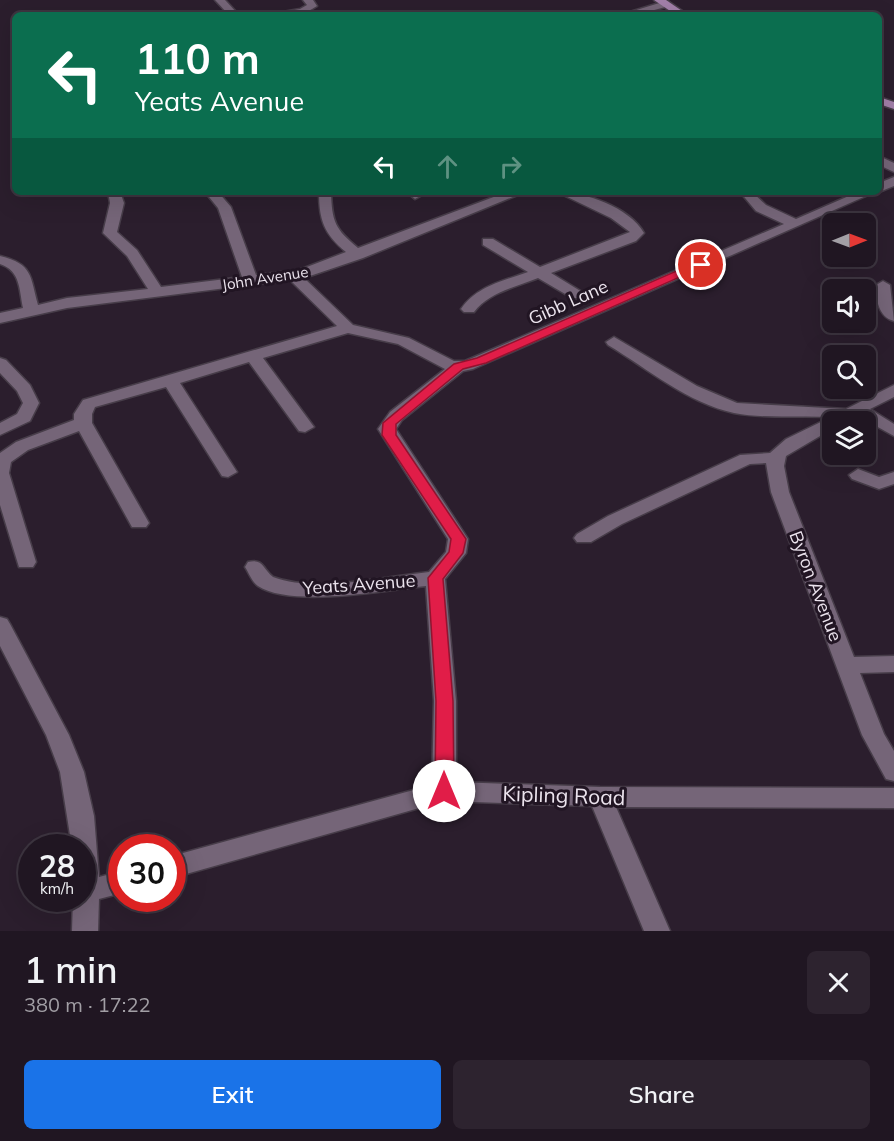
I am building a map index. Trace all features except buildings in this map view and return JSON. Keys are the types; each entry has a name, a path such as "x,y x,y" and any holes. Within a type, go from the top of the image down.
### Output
{"main road":[{"path":"662,2 678,12"}],"street":[{"path":"220,0 231,12"},
{"path":"297,12 306,11 312,6 308,0"},
{"path":"634,12 662,2"},
{"path":"115,195 117,203 110,233 132,253 158,293"},
{"path":"214,195 224,207 251,282"},
{"path":"325,195 324,215 328,228 358,255"},
{"name":"John Avenue","path":"0,318 31,309 294,276 358,255 511,195"},
{"path":"469,309 476,299 485,293 632,238 637,233 633,225 620,217 569,195"},
{"path":"748,195 754,203 767,212 796,223"},
{"name":"Gibb Lane","path":"458,366 491,357 862,195"},
{"path":"816,215 822,218"},
{"path":"488,242 577,295"},
{"path":"0,260 15,263 22,268 31,309"},
{"path":"294,276 320,304 348,327 403,341 445,364 458,366"},
{"path":"883,285 883,302 894,316"},
{"path":"139,523 83,423 85,408 93,401 348,327"},
{"path":"614,342 726,405 750,409 822,411"},
{"path":"252,355 305,427"},
{"path":"0,363 29,394 31,408 18,422 0,430"},
{"name":"Yeats Avenue","path":"444,791 445,701 435,578 456,553 458,539 387,429 396,416 458,366"},
{"path":"169,379 228,472"},
{"path":"854,411 894,390"},
{"path":"26,562 0,473 2,460 22,446 83,423"},
{"path":"876,426 894,431"},
{"path":"584,538 615,520 746,459 776,459 786,448 822,428"},
{"name":"Byron Avenue","path":"776,459 780,492 873,735 894,772"},
{"path":"858,475 879,483 894,478"},
{"name":"Yeats Avenue","path":"255,567 265,582 296,589 435,578"},
{"path":"0,624 21,670 46,710 77,783 82,834"},
{"path":"846,666 894,664"},
{"name":"Kipling Road","path":"186,863 444,791 600,797 894,798"},
{"path":"600,797 657,931"},
{"path":"85,931 86,912"}],"route":[{"path":"444,791 445,701 441,628 435,578 456,553 459,547 458,539 387,429 396,416 422,398 458,366 467,366 482,360 701,265"}]}
